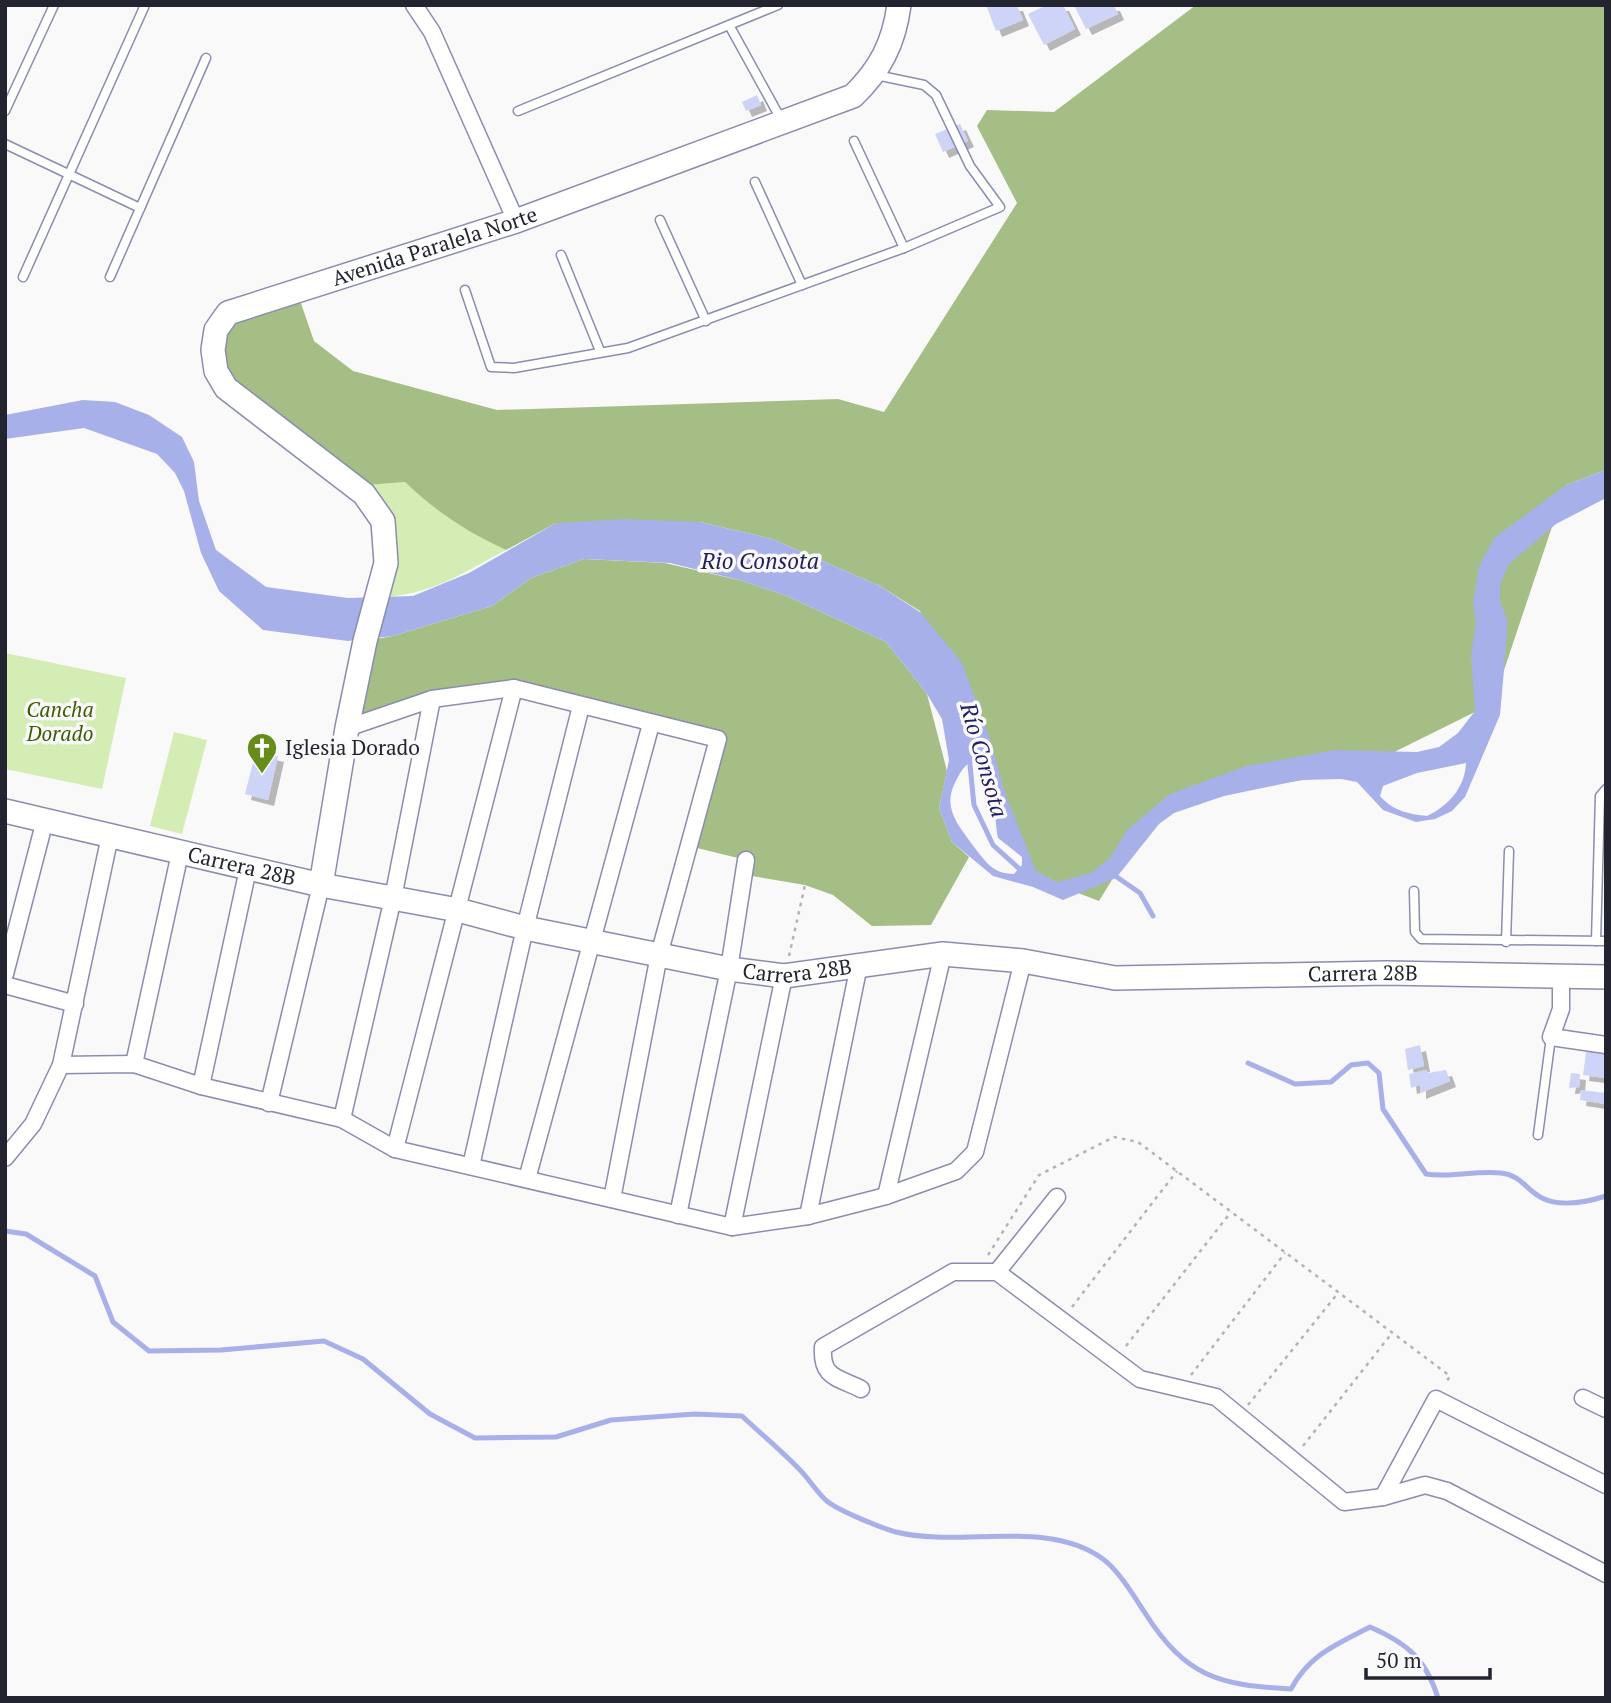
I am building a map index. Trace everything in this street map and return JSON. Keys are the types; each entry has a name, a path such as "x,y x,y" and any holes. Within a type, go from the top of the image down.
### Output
{"street":[{"path":"414,5 432,33 516,221"},
{"name":"Avenida Paralela Norte","path":"321,885 347,728 365,641 386,563 383,521 365,494 226,388 214,361 216,330 228,313 516,221 784,124 853,96 875,75 892,41 899,5"},
{"path":"347,728 432,699 514,688 718,739 659,955 612,1199"},
{"path":"395,1149 514,688"},
{"path":"342,1119 393,898 432,699"},
{"path":"471,1166 524,928 581,706"},
{"path":"527,1179 651,724"},
{"name":"Carrera 28B","path":"5,811 248,869 458,910 524,928 729,969 784,976 943,954 1023,961 1115,978 1386,973 1606,977"},
{"path":"5,974 45,820"},
{"path":"5,1158 33,1124 61,1065 110,836"},
{"path":"134,1064 180,853"},
{"path":"678,1215 729,969 746,860"},
{"path":"201,1086 248,869"},
{"path":"269,1103 321,885"},
{"path":"887,1196 943,954"},
{"path":"61,1065 134,1064 201,1086 342,1119 395,1149 732,1227 808,1216 887,1196 956,1171 975,1152 1023,961"},
{"path":"808,1216 859,965"},
{"path":"732,1227 784,976"},
{"path":"1562,976 1561,1009 1551,1037 1606,1045"},
{"path":"5,985 75,1004"},
{"path":"997,1272 1057,1197"},
{"path":"861,1389 826,1371 822,1363 823,1347 953,1272 997,1272 1140,1379 1216,1396 1344,1502 1384,1497 1425,1485 1447,1491 1606,1574"},
{"path":"1583,1398 1606,1409"},
{"path":"1384,1497 1436,1399 1606,1485"}],"lane":[{"path":"5,111 54,5"},
{"path":"23,276 145,5"},
{"path":"519,111 778,5"},
{"path":"729,25 784,124"},
{"path":"110,276 206,58"},
{"path":"465,290 491,367 514,368 628,348 904,248 1000,207 970,166 936,95 924,85 875,75"},
{"path":"854,141 904,248"},
{"path":"5,144 140,208"},
{"path":"755,182 802,285"},
{"path":"660,220 706,321"},
{"path":"561,255 600,351"},
{"path":"1596,941 1600,796 1606,789"},
{"path":"1506,942 1509,851"},
{"path":"1414,891 1415,932 1422,939 1606,941"},
{"path":"1538,1135 1551,1037"}],"path":[{"path":"784,976 804,885"},
{"path":"976,1273 1040,1175 1114,1138 1138,1142 1450,1377"},
{"path":"1062,1320 1177,1171"},
{"path":"1115,1360 1231,1212"},
{"path":"1180,1388 1285,1253"},
{"path":"1240,1416 1338,1293"},
{"path":"1293,1460 1392,1333"}],"green space":[{"path":"1196,5 1606,5 1606,470 1566,485 1493,703 1354,772 1159,803 1099,901 1034,876 920,611 880,586 772,539 700,522 556,523 506,550 452,520 405,482 354,486 216,371 228,313 296,289 314,341 353,371 497,410 838,399 884,412 1017,203 977,126 987,110 1054,112"},
{"path":"405,482 452,520 506,550 459,576 430,588 376,598 383,521 354,486"},
{"path":"584,559 665,563 743,581 787,596 886,642 927,694 947,771 939,808 952,842 969,857 931,925 872,926 833,895 805,885 746,875 746,860 689,846 717,740 514,688 432,699 347,728 365,641 393,636 492,606 531,578"},
{"name":"Cancha Dorado","path":"5,653 126,678 102,789 5,769"},
{"path":"174,732 207,740 182,834 150,826"}],"water":[{"name":"Rio Consota","path":"83,400 115,402 149,415 182,437 194,462 199,501 216,550 266,587 348,598 413,596 469,573 556,523 624,519 700,522 772,539 880,586 920,612 962,663 990,739 1004,790 1036,871 1057,882 1091,873 1110,858 1127,830 1170,794 1246,766 1336,750 1417,752 1439,747 1458,733 1475,711 1471,655 1476,624 1473,602 1479,566 1494,538 1566,485 1606,470 1606,498 1556,524 1509,564 1500,585 1500,601 1507,619 1507,636 1500,715 1465,797 1452,811 1435,819 1416,822 1383,810 1357,782 1341,779 1301,780 1224,796 1174,813 1159,824 1116,878 1063,900 1033,887 993,876 952,842 939,808 949,760 942,719 927,694 886,642 787,596 743,581 670,563 584,559 531,578 492,606 393,636 348,641 263,630 219,591 201,553 184,491 175,473 157,454 84,428 5,439 5,415","holes":["971,762 981,769 991,786 998,838 1022,857 1022,865 1014,874 999,871 989,864 965,835 952,813 953,788 961,771","1466,763 1465,772 1454,795 1442,807 1427,816 1402,811 1380,796 1383,786 1417,773"]}],"building":[{"path":"986,5 1017,5 1023,20 996,31"},
{"path":"1047,5 1063,5 1075,29 1044,45 1028,14"},
{"path":"1074,5 1114,5 1118,14 1086,29"},
{"path":"757,95 761,105 746,111 742,102"},
{"path":"960,124 968,141 943,152 935,134"},
{"name":"Iglesia Dorado","path":"256,751 278,756 268,800 245,794"},
{"path":"1420,1045 1424,1066 1408,1070 1405,1049"},
{"path":"1587,1045 1606,1048 1606,1078 1583,1075"},
{"path":"1426,1070 1428,1073 1446,1070 1450,1081 1420,1093 1420,1085 1411,1088 1409,1074"},
{"path":"1571,1073 1580,1074 1579,1087 1569,1088"},
{"path":"1581,1090 1606,1093 1606,1104 1580,1100"}],"waterway":[{"name":"Río Consota","path":"969,755 974,805 993,845 1024,873"},
{"path":"1111,873 1140,893 1153,916"},
{"path":"1248,1063 1295,1084 1331,1082 1351,1065 1368,1063 1379,1073 1383,1109 1426,1174 1508,1174 1542,1198 1565,1203 1606,1196"},
{"path":"5,1231 26,1234 95,1276 113,1322 149,1351 221,1350 324,1341 363,1359 430,1414 475,1438 556,1437 611,1420 695,1414 742,1416 793,1463 828,1502 871,1523 896,1532 921,1536 1002,1536 1056,1540 1081,1547 1103,1559 1120,1577 1175,1651 1206,1674 1243,1684 1291,1689 1315,1659 1370,1627 1395,1639 1413,1654 1428,1673 1438,1698"}],"place":[{"name":"Iglesia Dorado","path":"262,775"}]}
